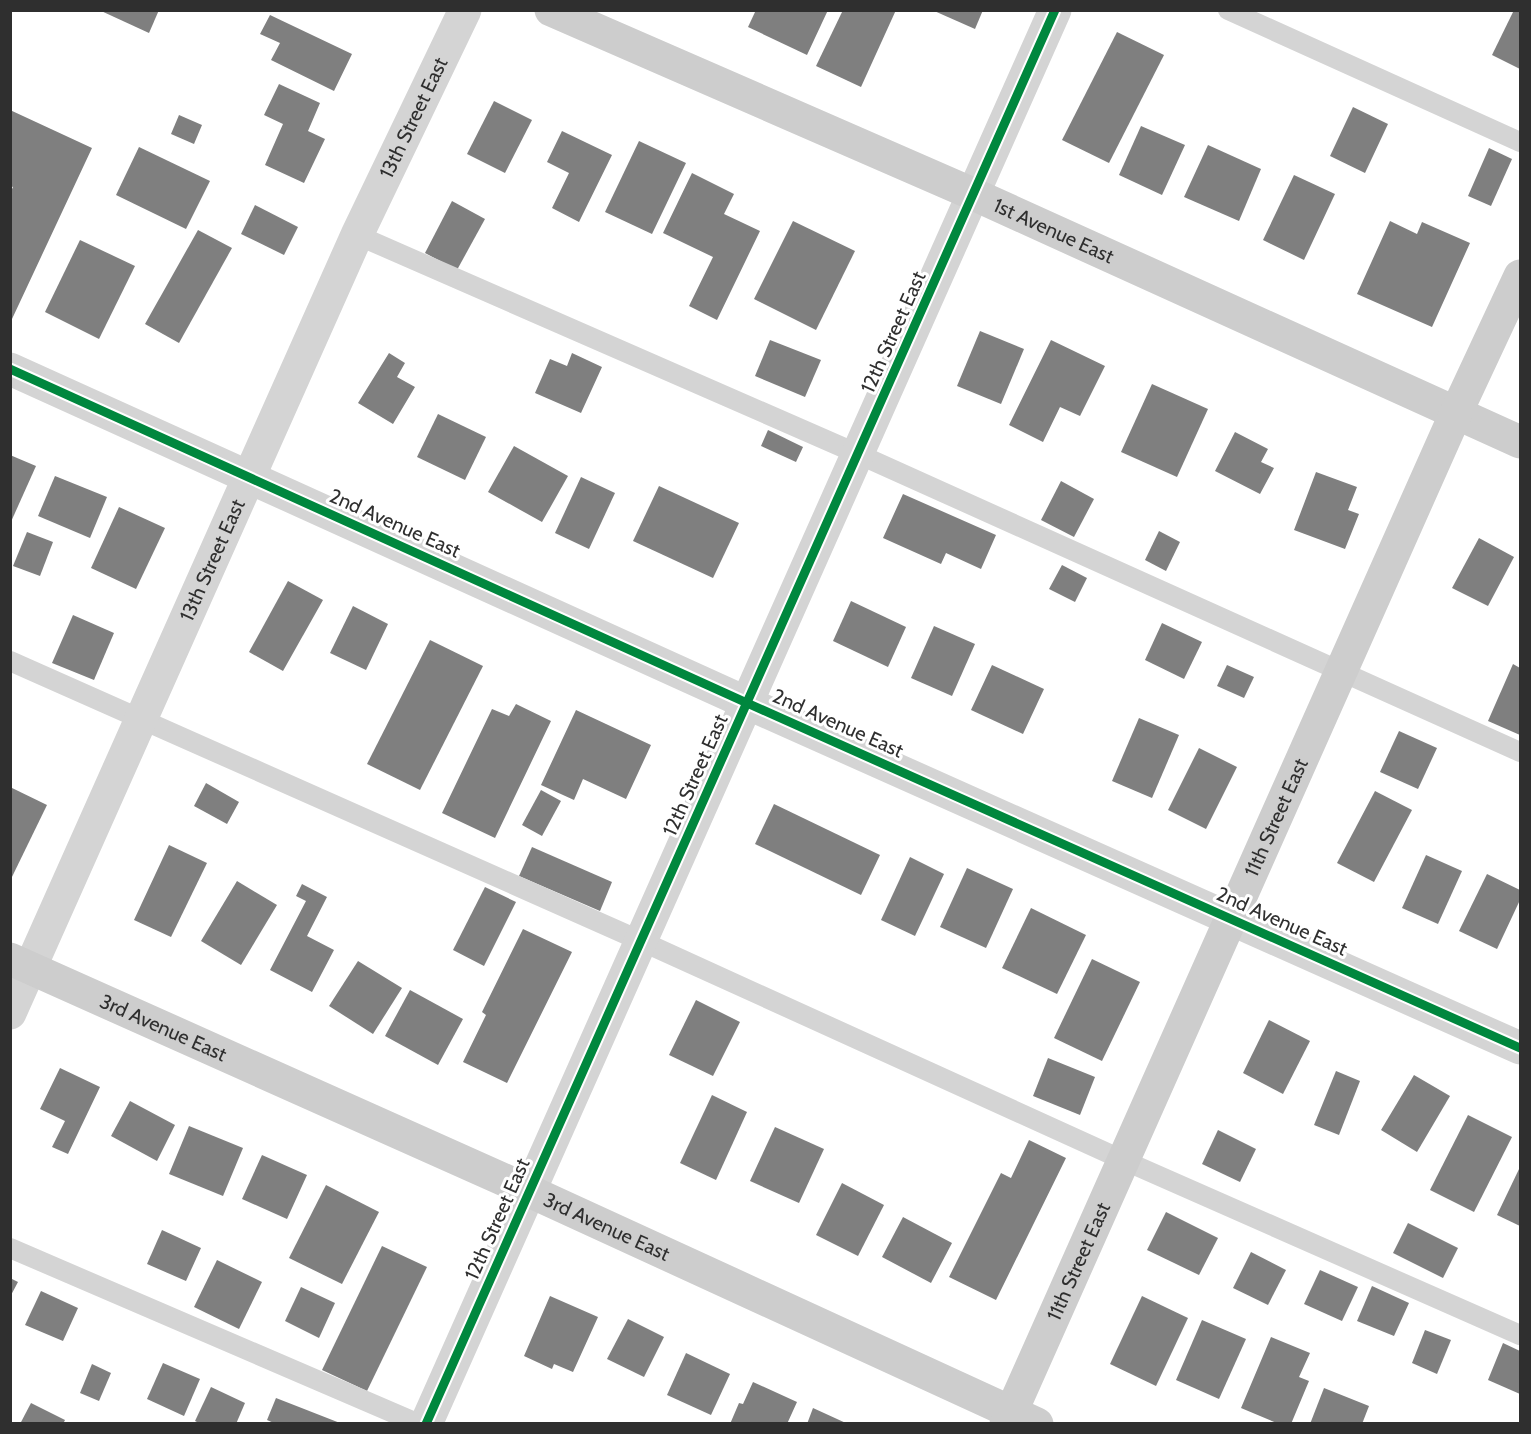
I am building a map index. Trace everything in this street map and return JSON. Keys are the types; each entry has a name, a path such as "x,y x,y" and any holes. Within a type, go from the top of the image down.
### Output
{"street":[{"name":"13th Street East","path":"10,1013 21,963 141,719 357,235 465,10"},
{"name":"1st Avenue East","path":"551,10 973,194 1521,442"},
{"name":"12th Street East","path":"426,1424 1055,10"},
{"name":"11th Street East","path":"1018,1420 1124,1160 1456,413 1521,276"},
{"name":"2nd Avenue East","path":"10,369 747,703 1521,1048"},
{"name":"3rd Avenue East","path":"21,963 529,1191 1018,1420"}],"lane":[{"path":"1228,10 1521,142"},
{"path":"357,235 858,454 1521,752"},
{"path":"10,661 640,941 1124,1160 1521,1335"},
{"path":"10,1248 419,1424"}],"building":[{"path":"99,10 159,10 149,33"},
{"path":"756,10 828,10 807,55 748,27"},
{"path":"843,10 896,10 861,87 816,66"},
{"path":"932,10 983,10 975,29"},
{"path":"1514,10 1520,10 1520,69 1492,55"},
{"path":"270,15 352,54 334,91 271,60 280,43 260,34"},
{"path":"1117,32 1164,55 1109,163 1062,140"},
{"path":"279,84 320,103 308,131 325,139 304,183 265,165 283,124 264,115"},
{"path":"494,101 532,120 505,173 467,154"},
{"path":"1353,107 1388,124 1365,173 1330,156"},
{"path":"10,110 92,148 12,319 10,318 10,193 13,187 10,186"},
{"path":"179,115 202,125 194,144 171,134"},
{"path":"1141,126 1185,145 1162,195 1119,175"},
{"path":"562,131 612,155 579,222 552,208 569,173 547,162"},
{"path":"639,141 686,163 652,234 605,212"},
{"path":"1208,145 1261,169 1239,221 1184,197"},
{"path":"139,147 210,181 186,229 116,195"},
{"path":"1489,148 1512,159 1491,206 1468,196"},
{"path":"692,173 734,194 724,214 760,231 717,320 689,306 713,257 663,233"},
{"path":"1294,175 1335,194 1304,260 1263,240"},
{"path":"452,201 485,219 457,270 425,253"},
{"path":"255,205 298,227 284,255 241,234"},
{"path":"793,221 855,251 816,330 754,299"},
{"path":"1390,221 1417,234 1422,222 1470,243 1432,327 1357,294"},
{"path":"198,230 232,248 179,343 145,324"},
{"path":"80,240 135,266 99,339 45,312"},
{"path":"980,331 1024,349 1001,404 957,386"},
{"path":"770,340 821,360 805,397 755,376"},
{"path":"1051,340 1105,366 1080,416 1060,407 1043,442 1009,425"},
{"path":"389,353 405,363 397,377 415,387 393,424 358,403"},
{"path":"572,353 602,367 581,413 535,393 550,359 567,366"},
{"path":"1152,384 1208,409 1177,477 1121,452"},
{"path":"438,414 486,437 465,480 417,457"},
{"path":"768,430 803,447 796,462 761,446"},
{"path":"1235,432 1268,449 1261,462 1274,468 1260,494 1215,471"},
{"path":"514,446 568,476 542,522 488,492"},
{"path":"10,455 36,466 10,524"},
{"path":"1316,472 1357,487 1348,510 1359,514 1345,549 1294,530"},
{"path":"55,476 107,497 90,538 38,516"},
{"path":"581,477 615,493 589,549 555,533"},
{"path":"1061,481 1094,499 1074,537 1041,520"},
{"path":"659,486 739,523 713,578 633,541"},
{"path":"903,494 996,535 981,569 946,553 941,564 883,538"},
{"path":"119,507 165,528 136,589 91,568"},
{"path":"1159,531 1180,542 1166,571 1145,560"},
{"path":"27,532 53,542 40,576 13,566"},
{"path":"1479,538 1514,557 1488,606 1452,588"},
{"path":"1062,565 1087,578 1075,602 1049,589"},
{"path":"288,581 323,600 283,671 249,652"},
{"path":"851,601 906,627 888,667 833,641"},
{"path":"353,606 388,624 366,670 330,653"},
{"path":"73,615 114,633 94,680 52,663"},
{"path":"1162,623 1202,642 1184,679 1145,660"},
{"path":"934,626 975,644 952,696 911,678"},
{"path":"430,640 483,666 420,790 367,764"},
{"path":"1513,664 1520,668 1520,735 1488,721"},
{"path":"992,665 1044,689 1023,734 971,710"},
{"path":"1227,665 1254,677 1244,698 1217,686"},
{"path":"516,704 551,721 495,838 442,813 492,709 509,716"},
{"path":"576,710 651,745 626,799 583,779 574,800 541,785"},
{"path":"1139,718 1179,735 1152,798 1112,781"},
{"path":"1399,731 1437,748 1418,789 1380,772"},
{"path":"1199,748 1237,767 1206,829 1168,810"},
{"path":"206,783 239,802 227,824 194,806"},
{"path":"10,787 47,805 10,881"},
{"path":"541,790 561,801 542,836 522,825"},
{"path":"1375,791 1412,810 1374,882 1337,863"},
{"path":"774,804 880,855 861,895 755,844"},
{"path":"169,845 207,863 171,937 134,920"},
{"path":"532,847 612,882 600,911 519,876"},
{"path":"1426,855 1462,871 1438,924 1402,908"},
{"path":"910,857 944,874 915,936 881,920"},
{"path":"967,868 1013,889 986,948 940,927"},
{"path":"1487,874 1520,890 1520,900 1497,949 1459,931"},
{"path":"237,881 277,905 241,965 201,941"},
{"path":"302,884 327,897 307,936 334,950 312,992 270,970 306,901 296,896"},
{"path":"485,887 516,902 484,966 453,950"},
{"path":"1031,908 1086,935 1057,994 1002,968"},
{"path":"523,929 572,952 507,1083 463,1062 486,1015 482,1012"},
{"path":"1092,959 1140,982 1102,1061 1054,1038"},
{"path":"358,961 402,988 373,1034 329,1006"},
{"path":"410,990 463,1019 438,1065 385,1036"},
{"path":"696,1000 740,1022 713,1076 669,1055"},
{"path":"1269,1020 1310,1041 1283,1094 1243,1073"},
{"path":"1048,1058 1095,1077 1080,1115 1033,1096"},
{"path":"60,1068 100,1087 68,1154 52,1147 65,1121 40,1109"},
{"path":"1336,1071 1360,1081 1339,1135 1314,1125"},
{"path":"1414,1075 1450,1096 1417,1152 1381,1130"},
{"path":"712,1095 747,1112 716,1180 680,1163"},
{"path":"130,1101 175,1125 157,1161 111,1136"},
{"path":"1468,1115 1512,1137 1474,1212 1430,1190"},
{"path":"189,1126 243,1148 223,1196 169,1174"},
{"path":"775,1127 824,1149 799,1203 750,1181"},
{"path":"1218,1130 1256,1149 1240,1182 1202,1164"},
{"path":"1029,1140 1066,1158 996,1300 949,1277 1001,1173 1011,1178"},
{"path":"262,1155 307,1175 287,1219 242,1199"},
{"path":"1520,1167 1520,1226 1497,1215"},
{"path":"842,1183 884,1205 858,1256 816,1235"},
{"path":"326,1185 379,1212 342,1284 289,1258"},
{"path":"1166,1212 1218,1238 1199,1275 1147,1250"},
{"path":"903,1217 952,1243 931,1283 882,1257"},
{"path":"1408,1223 1458,1248 1443,1278 1393,1253"},
{"path":"162,1230 201,1248 186,1281 147,1264"},
{"path":"382,1246 427,1267 367,1391 322,1370"},
{"path":"1251,1252 1286,1270 1268,1305 1233,1288"},
{"path":"217,1260 262,1282 239,1329 194,1307"},
{"path":"1320,1270 1358,1287 1342,1321 1304,1304"},
{"path":"10,1278 18,1282 10,1297"},
{"path":"1372,1286 1409,1303 1394,1336 1357,1321"},
{"path":"301,1287 335,1303 319,1338 285,1321"},
{"path":"41,1291 78,1308 63,1341 25,1325"},
{"path":"550,1296 598,1317 573,1372 554,1364 552,1369 524,1356"},
{"path":"1142,1296 1188,1318 1156,1386 1110,1364"},
{"path":"628,1319 664,1337 644,1377 607,1359"},
{"path":"1202,1320 1246,1339 1219,1399 1176,1380"},
{"path":"1425,1330 1451,1340 1437,1374 1412,1363"},
{"path":"1271,1337 1310,1353 1299,1377 1309,1381 1291,1424 1279,1424 1241,1408"},
{"path":"1503,1343 1520,1351 1520,1394 1488,1380"},
{"path":"686,1353 730,1374 711,1415 667,1395"},
{"path":"163,1363 200,1379 184,1416 147,1399"},
{"path":"92,1364 111,1373 99,1401 80,1393"},
{"path":"753,1382 797,1402 787,1424 730,1424 739,1403 743,1404"},
{"path":"211,1387 245,1403 236,1424 201,1424 195,1421"},
{"path":"1324,1388 1369,1406 1362,1424 1310,1424"},
{"path":"276,1398 340,1424 276,1424 267,1420"},
{"path":"31,1403 65,1420 63,1424 20,1424"},
{"path":"813,1408 848,1424 807,1424"}],"cycle path":[{"path":"426,1424 1055,10"},
{"path":"10,369 747,703 1520,1048"}]}
